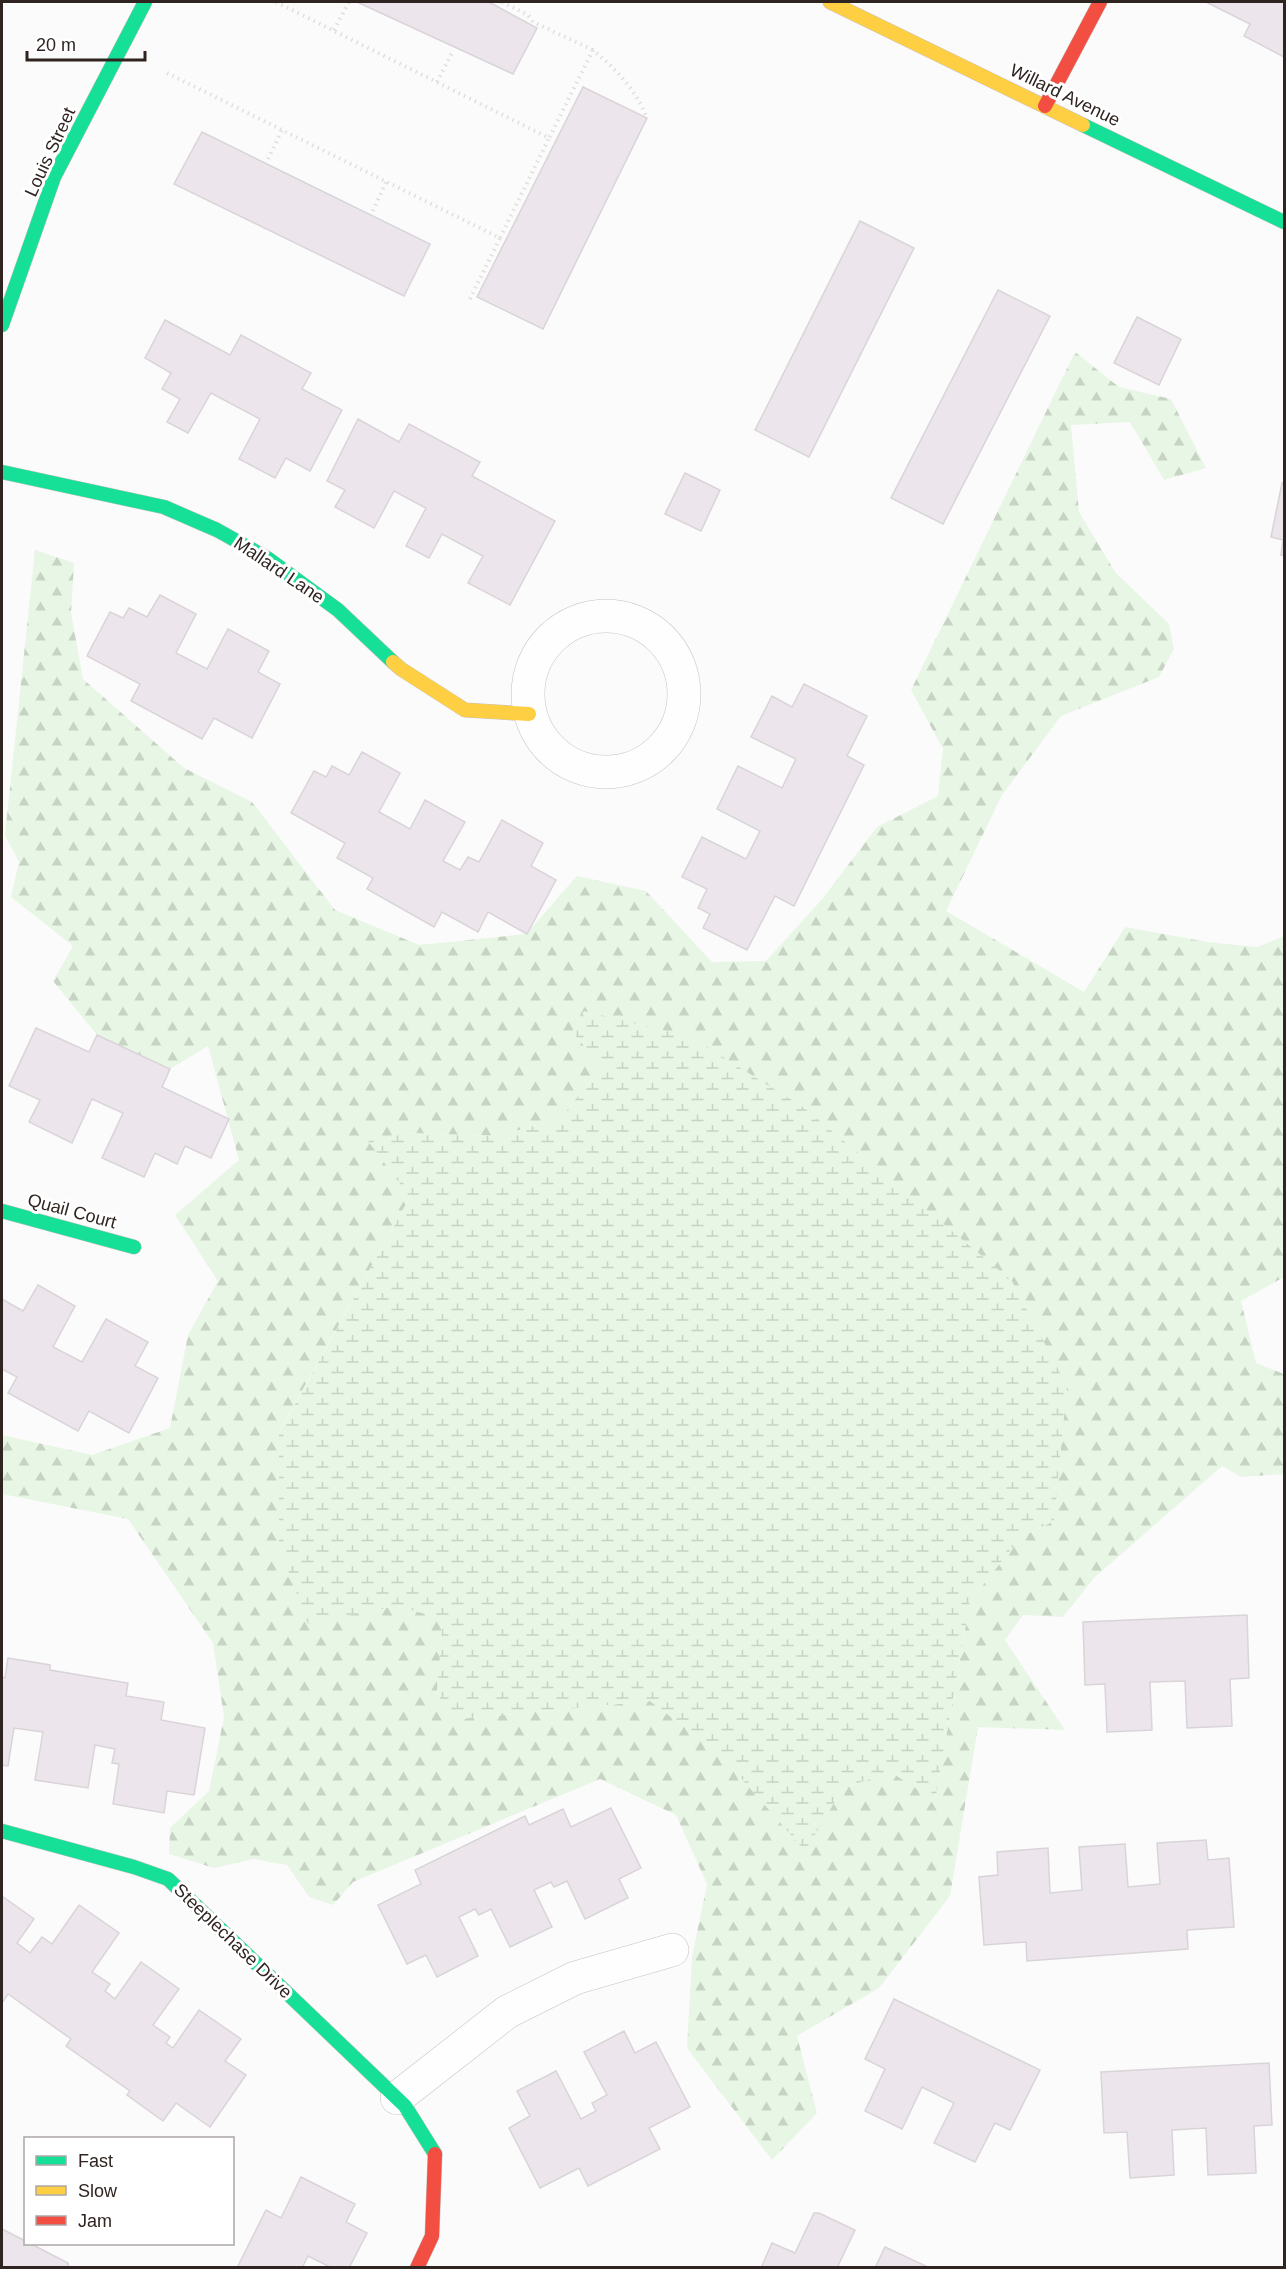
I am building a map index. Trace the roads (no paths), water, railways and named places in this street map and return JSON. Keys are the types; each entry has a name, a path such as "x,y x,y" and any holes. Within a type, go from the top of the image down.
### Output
{"street":[{"name":"Louis Street","path":"2,325 54,177 145,2"},
{"name":"Willard Avenue","path":"830,2 1284,222"},
{"path":"1045,106 1100,2"},
{"name":"Mallard Lane","path":"2,472 164,507 217,530 267,558 338,610 400,669 465,710 530,714"},
{"path":"591,616 618,616 644,624 665,641 679,664 684,690 681,717 669,741 651,758 628,770 603,773 578,768 556,756 540,737 530,714 527,688 533,664 546,642 567,625 591,616"},
{"name":"Quail Court","path":"2,1211 134,1247"},
{"name":"Steeplechase Drive","path":"2,1832 134,1867 168,1879 405,2106 436,2156 432,2236 417,2268"},
{"path":"396,2098 507,2012 575,1978 672,1950"}]}
